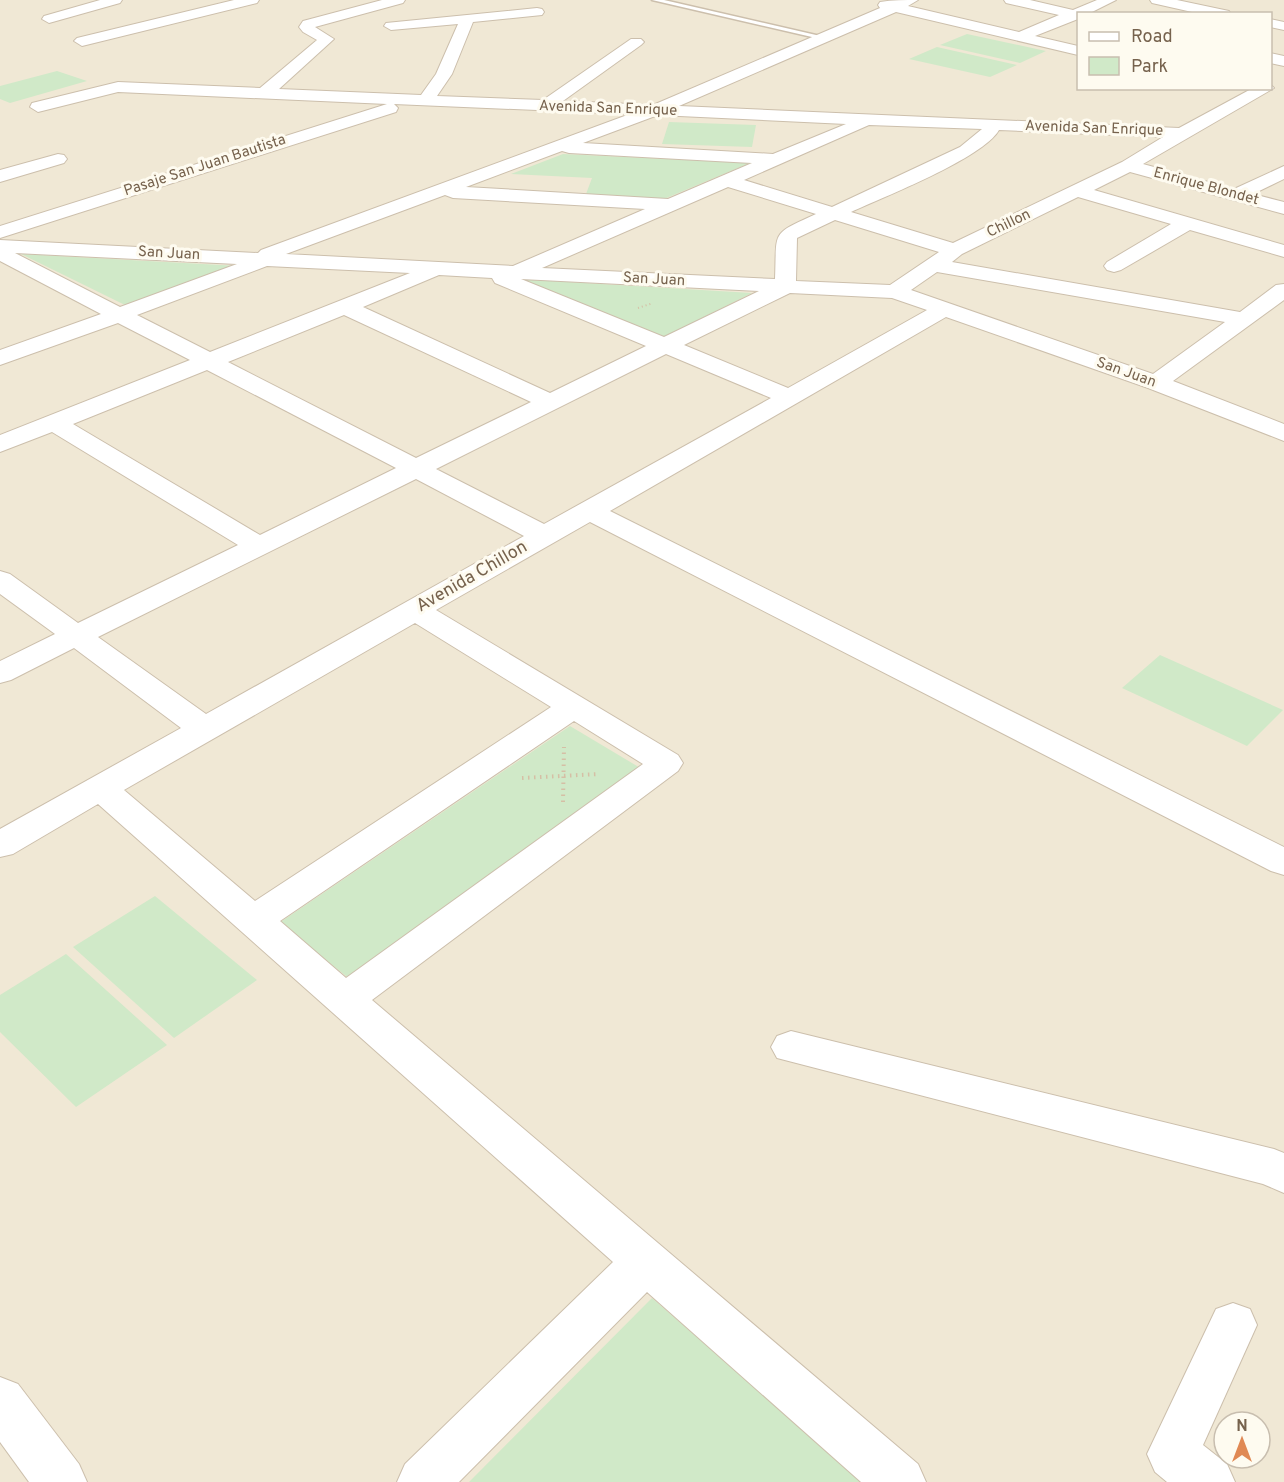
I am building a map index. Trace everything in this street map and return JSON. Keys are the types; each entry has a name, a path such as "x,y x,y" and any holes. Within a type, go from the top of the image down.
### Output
{"street":[{"path":"49,19 115,0"},
{"path":"203,0 223,7"},
{"path":"82,41 252,0"},
{"path":"262,95 327,39 306,27 308,24 398,0"},
{"path":"391,26 537,12 493,0"},
{"path":"0,358 119,315 439,191 654,111 911,0"},
{"path":"1011,0 1077,15"},
{"path":"1083,12 1109,0"},
{"path":"1157,0 1214,12"},
{"path":"872,2 1077,50"},
{"path":"1021,36 1077,15"},
{"path":"417,101 444,74 467,19"},
{"path":"544,106 636,42"},
{"name":"Avenida San Enrique","path":"38,107 118,87 1182,133"},
{"name":"Chillon","path":"895,292 956,250 1128,166 1182,133 1263,90"},
{"name":"Pasaje San Juan Bautista","path":"0,232 417,101"},
{"path":"513,272 870,120"},
{"path":"0,673 785,286 787,237 835,212 966,152 986,137 993,125"},
{"path":"556,147 778,159"},
{"path":"0,176 58,159"},
{"name":"Enrique Blondet","path":"1128,166 1284,208"},
{"path":"1236,195 1284,172"},
{"path":"727,181 956,250"},
{"path":"439,191 672,205"},
{"path":"1077,191 1284,250"},
{"path":"1114,266 1188,223"},
{"name":"San Juan","path":"0,246 895,292 1279,426"},
{"path":"0,253 546,536"},
{"path":"934,265 1243,319"},
{"path":"0,444 441,269"},
{"path":"481,271 790,397"},
{"path":"1156,383 1284,290"},
{"path":"344,307 550,402"},
{"name":"Avenida Chillon","path":"0,845 945,309"},
{"path":"54,423 259,546"},
{"path":"589,511 1284,862"},
{"path":"0,580 205,729"},
{"path":"345,999 666,763 569,710 415,610"},
{"path":"254,920 569,710"},
{"path":"101,788 900,1482"},
{"path":"791,1047 1274,1168 1284,1174"},
{"path":"423,1482 646,1261"},
{"path":"1209,1482 1173,1454 1233,1325"},
{"path":"0,1401 61,1482"}],"lane":[{"path":"655,0 825,38"}],"path":[{"path":"563,839 564,776 569,710"},
{"path":"464,780 654,772"}],"shaded area":[{"path":"0,0 1284,0 1284,1482 0,1482"}],"green space":[{"path":"967,34 1046,51 1020,63 940,45"},
{"path":"937,47 1017,65 990,77 909,59"},
{"path":"57,71 87,81 10,103 0,99 0,86"},
{"path":"669,122 756,125 752,147 662,144"},
{"path":"563,154 750,163 664,199 586,194 592,178 511,174"},
{"path":"21,254 239,266 127,306"},
{"path":"518,279 752,293 662,338"},
{"path":"1160,655 1283,710 1247,746 1122,688"},
{"path":"570,726 642,769 351,980 279,923"},
{"path":"155,896 257,980 174,1038 73,947"},
{"path":"66,954 167,1045 76,1107 0,1032 0,995"},
{"path":"652,1298 863,1482 469,1482"}]}
